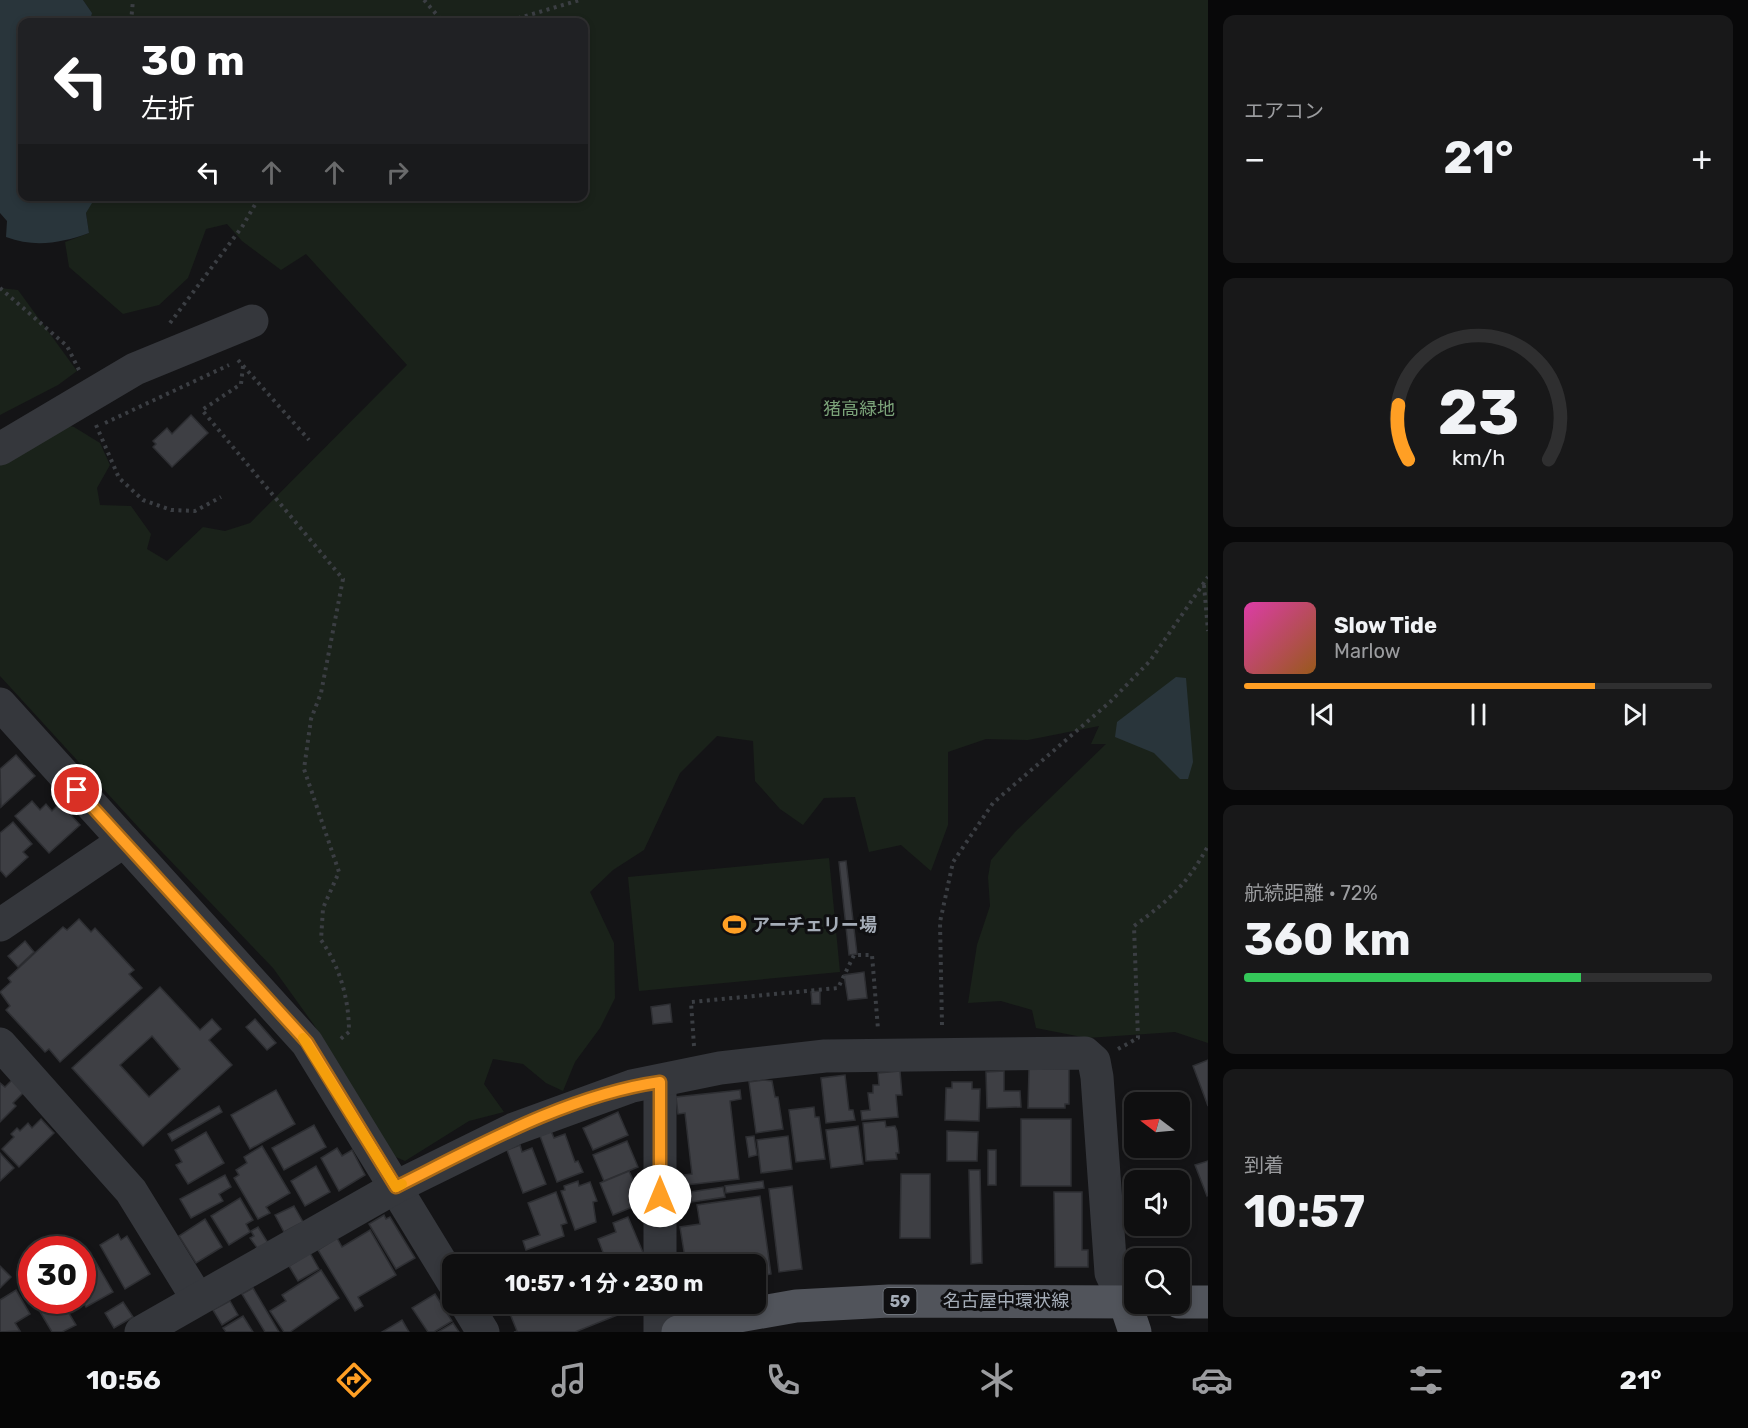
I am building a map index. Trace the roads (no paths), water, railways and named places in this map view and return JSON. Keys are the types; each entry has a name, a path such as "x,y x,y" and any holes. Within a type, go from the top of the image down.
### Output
{"main road":[{"name":"名古屋中環状線","path":"678,1332 733,1317 796,1306 900,1301 1124,1312"},
{"path":"1190,1302 1208,1302"}],"street":[{"path":"0,449 88,400 135,369 249,337"},
{"path":"0,704 307,1042 442,1264"},
{"path":"0,925 124,841"},
{"path":"0,1044 131,1191 197,1298"},
{"path":"141,1332 197,1298 396,1187 514,1129 624,1089 720,1068 825,1056 1085,1053 1094,1061 1097,1077 1111,1273 1124,1298"},
{"path":"660,1082 660,1254"},
{"path":"472,1314 483,1332"},
{"path":"660,1314 660,1332"}],"place":[{"name":"アーチェリー場","path":"734,925"}],"park label":[{"name":"猪高緑地","path":"859,409"}]}
